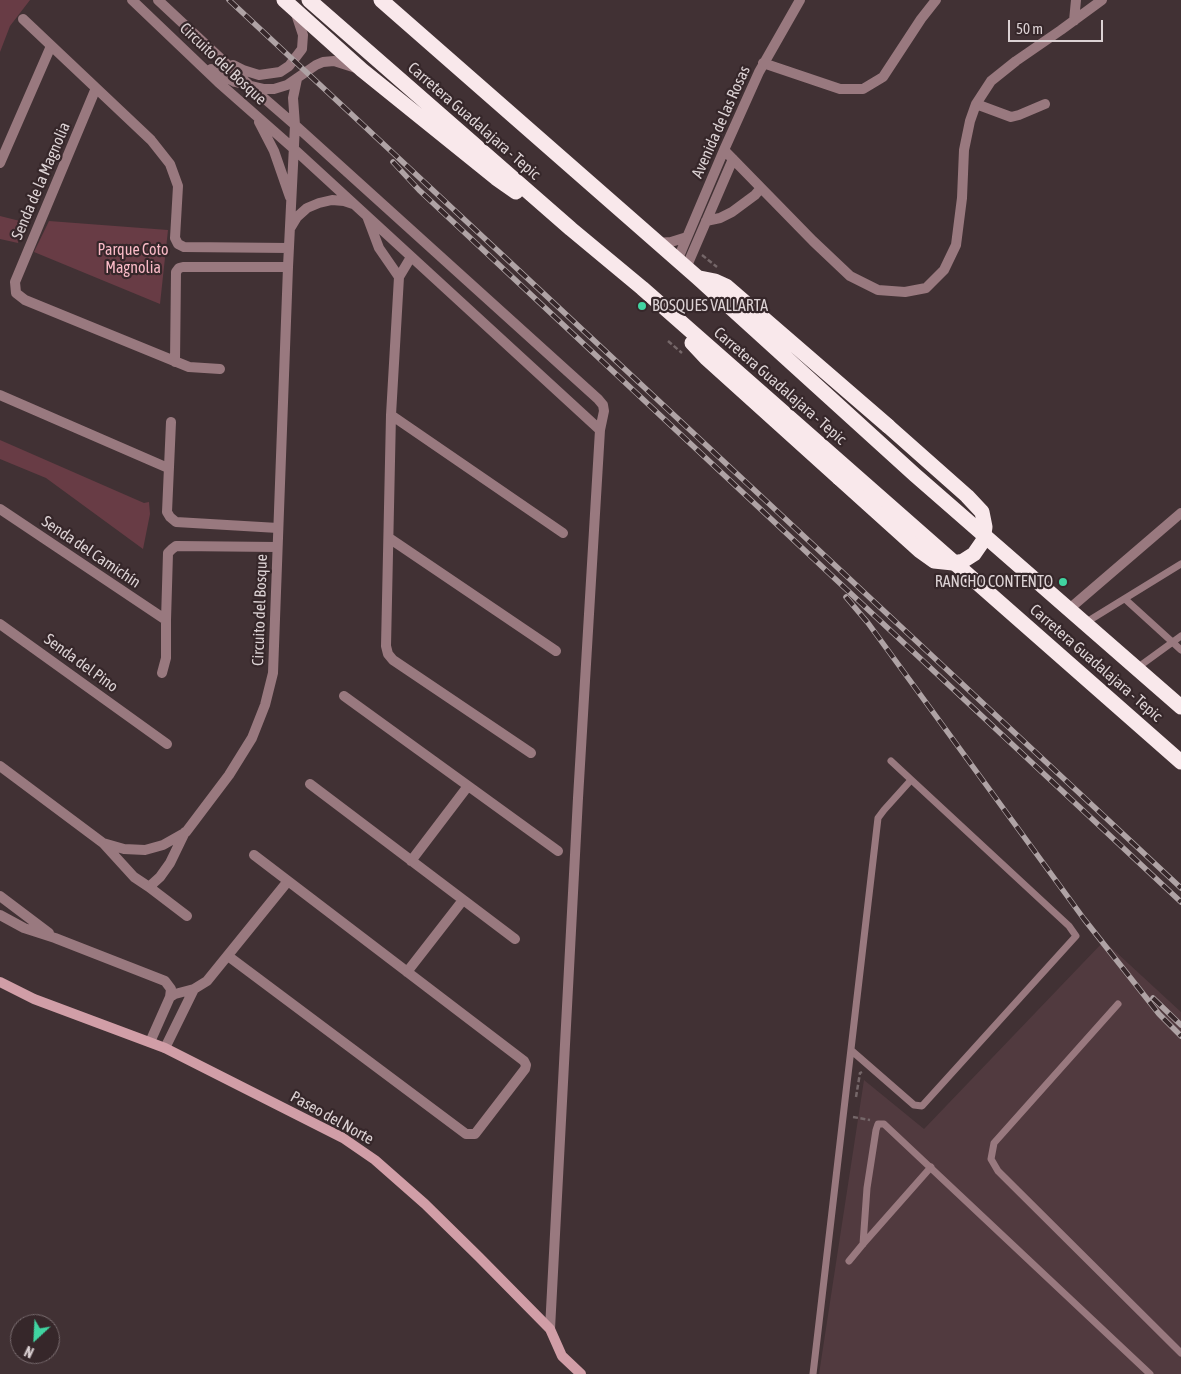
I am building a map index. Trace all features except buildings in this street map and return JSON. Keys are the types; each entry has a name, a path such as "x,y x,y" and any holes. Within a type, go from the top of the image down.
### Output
{"highway":[{"name":"Carretera Guadalajara - Tepic","path":"309,0 570,229 673,315 1181,762"},
{"name":"Carretera Guadalajara - Tepic","path":"381,0 658,243 907,468 1181,707"},
{"path":"287,3 362,70 496,178 570,229"},
{"path":"673,315 690,340 706,358 920,551 934,561 953,563 963,561 974,554 983,540 985,527 982,512 967,496 726,286 686,268"}],"street":[{"name":"Circuito del Bosque","path":"132,0 294,149"},
{"name":"Circuito del Bosque","path":"0,766 102,843 124,849 145,850 164,845 186,832 229,775 243,753 252,738 265,705 273,673 295,124 250,86 158,0"},
{"name":"Avenida de las Rosas","path":"686,268 687,237 724,150 763,63 800,0"},
{"path":"763,63 840,89 863,89 883,77 921,19 936,0"},
{"path":"1074,21 1076,0"},
{"path":"724,150 850,276 878,290 905,292 926,288 944,270 956,244 962,198 964,150 970,121 976,104 991,81 1102,0"},
{"path":"219,57 243,70 259,75 280,72 289,66 302,49 303,35 301,24 287,3"},
{"path":"23,19 151,140 170,164 178,186 175,238 178,244 184,247 289,248"},
{"path":"0,163 51,46"},
{"path":"194,59 222,76 264,89 274,89 287,85 316,65 328,62 342,63 362,70"},
{"path":"297,79 293,98 295,124 598,399 604,411 600,430 550,1329"},
{"name":"Senda de la Magnolia","path":"96,88 15,282 16,293 25,300 189,368 220,369"},
{"path":"976,104 1011,117 1045,104"},
{"path":"249,109 263,128 270,143 292,202"},
{"path":"294,149 600,430"},
{"path":"686,268 733,159"},
{"path":"706,220 720,218 732,212 755,195 761,188"},
{"path":"290,228 297,217 307,208 319,203 344,200 356,206"},
{"path":"366,215 379,248 398,276"},
{"path":"658,243 671,242 687,237"},
{"path":"411,257 398,276 391,415 386,646 388,654 393,660 531,753"},
{"path":"175,362 176,272 178,268 288,267"},
{"path":"0,395 168,468"},
{"path":"391,415 563,533"},
{"path":"171,422 167,512 170,517 176,522 278,528"},
{"name":"Senda del Camichín","path":"0,509 166,620"},
{"path":"1068,610 1181,513"},
{"path":"389,538 556,651"},
{"name":"Senda del Camichín","path":"162,673 166,658 168,553 176,546 277,547"},
{"name":"Senda del Pino","path":"0,624 167,744"},
{"path":"344,696 558,851"},
{"path":"310,784 515,939"},
{"path":"411,860 468,786"},
{"path":"149,887 170,863 186,832"},
{"path":"102,843 134,877 187,916"},
{"path":"228,956 466,1134 475,1134 525,1069 524,1061 254,855"},
{"path":"170,997 194,990 207,981 288,881"},
{"path":"0,896 55,938"},
{"path":"407,972 463,900"},
{"path":"0,915 24,928 166,981 171,989 170,997 150,1042"},
{"name":"Paseo del Norte","path":"0,982 34,999 165,1048 343,1138 375,1160 425,1204 479,1257 550,1329 562,1356 581,1374"},
{"path":"165,1048 194,990"}],"lane":[{"path":"1085,623 1181,564"},
{"path":"1125,599 1181,650"},
{"path":"1137,668 1181,636"},
{"path":"852,1051 914,1105 922,1106 1076,936 1069,926 891,761"},
{"path":"813,1374 878,818 911,780"},
{"path":"1118,1004 994,1143 991,1159 998,1171 1181,1353"},
{"path":"863,1244 867,1188 878,1124 884,1124 1150,1374"},
{"path":"849,1261 931,1167"}],"path":[{"path":"694,248 720,270"},
{"path":"856,1100 860,1073 864,1071 868,1074"},
{"path":"844,1115 870,1120 878,1124"},
{"path":"853,1123 854,1117"}],"shaded area":[{"path":"1104,941 1181,1012 1181,1374 819,1374 864,1080 924,1129"}],"green space":[{"path":"0,0 30,0 10,26 0,52"},
{"path":"0,216 24,222 18,243 0,239"},
{"name":"Parque Coto Magnolia","path":"49,221 168,230 160,304 34,252"},
{"path":"0,440 144,503 149,502 150,514 143,549 46,478 0,459"}],"railway":[{"path":"229,0 1181,888"},
{"path":"393,162 419,190 1181,902"},
{"path":"846,597 868,623 1084,919 1159,1014 1181,1036"},
{"path":"1153,998 1181,1025"}],"place":[{"name":"BOSQUES VALLARTA","path":"642,306"},
{"name":"RANCHO CONTENTO","path":"1063,582"}]}
